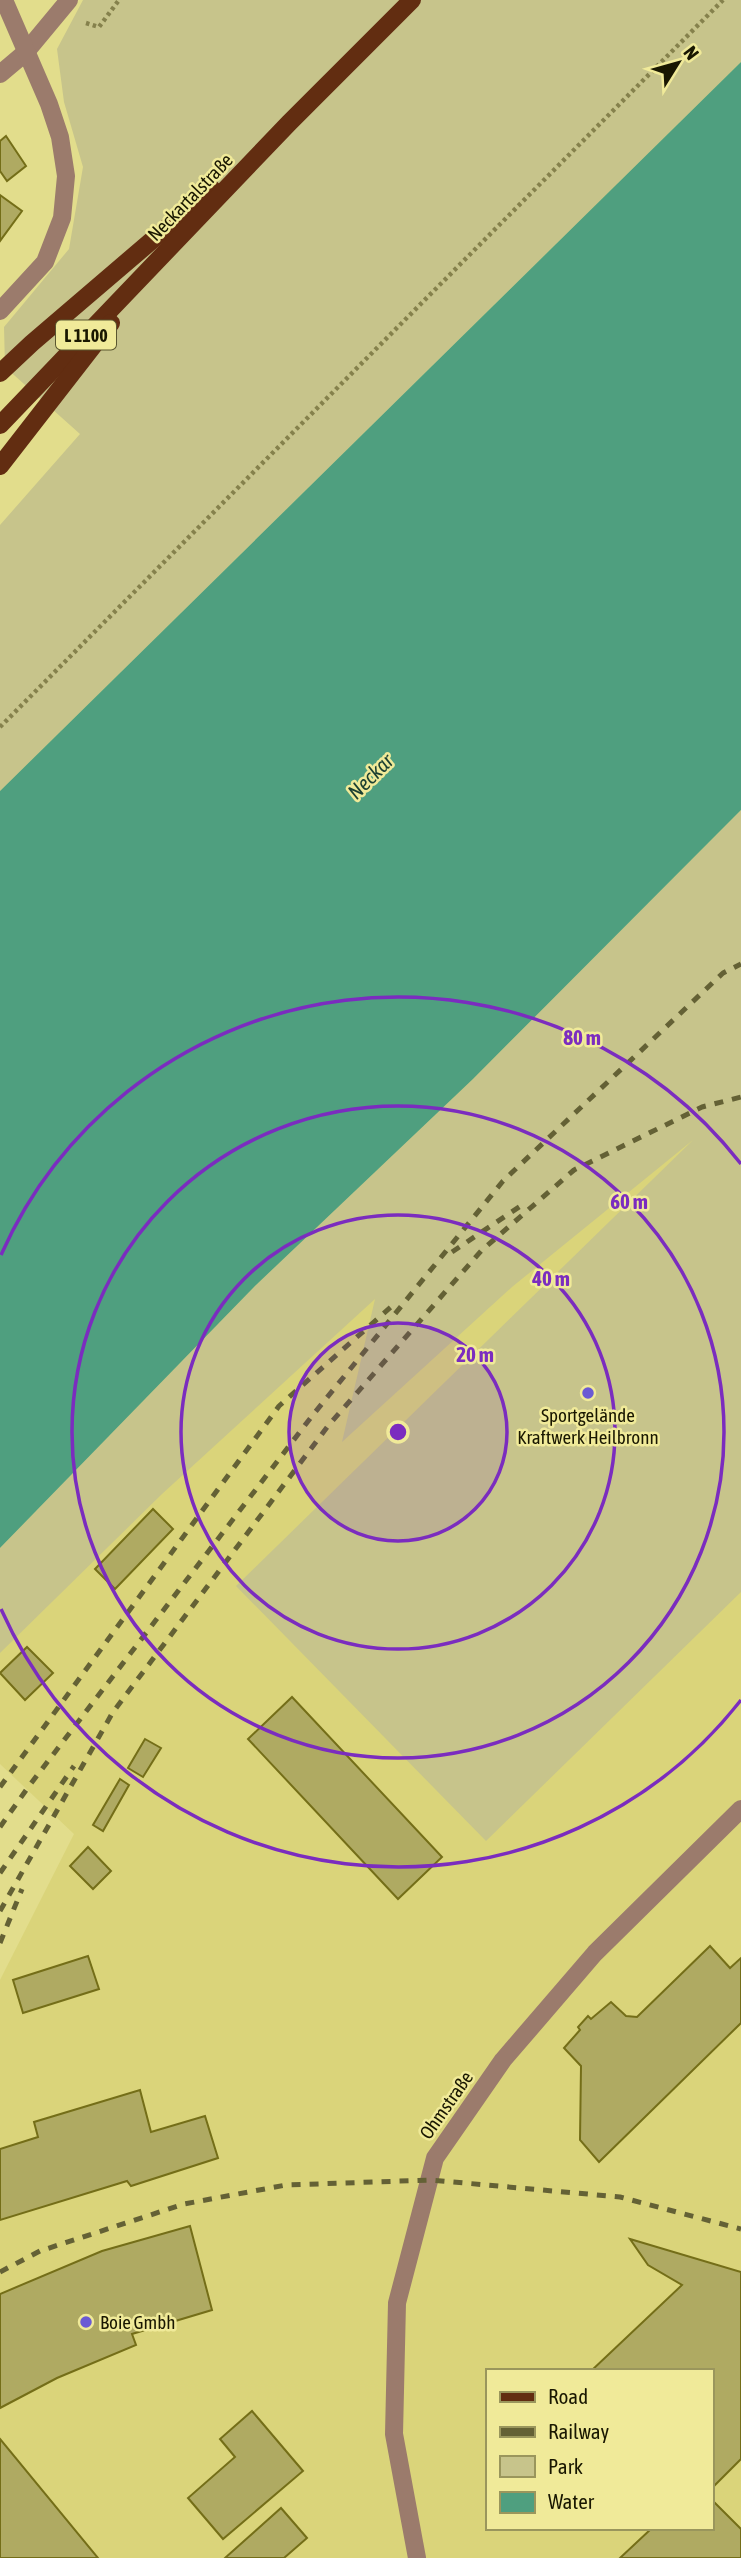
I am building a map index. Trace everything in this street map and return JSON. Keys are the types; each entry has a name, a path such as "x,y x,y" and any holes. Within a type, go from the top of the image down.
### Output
{"main road":[{"name":"Neckartalstraße","path":"0,425 289,123 412,0"},
{"path":"0,373 289,123"},
{"path":"0,466 171,246"}],"street":[{"path":"0,311 45,262 62,218 66,176 60,137 49,104 4,0"},
{"path":"0,74 25,53 69,0"},
{"name":"Ohmstraße","path":"417,2558 394,2434 397,2303 435,2158 503,2060 594,1953 741,1809"}],"path":[{"path":"0,727 723,0"}],"shaded area":[{"path":"741,883 741,2558 0,2558 0,1980 74,1834 0,1764 0,1649"}],"green space":[{"path":"83,0 741,0 741,62 0,791 0,525 80,434 5,367 4,327 69,249 83,167 64,102 57,49"},
{"path":"741,810 741,1592 486,1841 236,1586 693,1140 512,1287 342,1442 375,1299 162,1494 0,1653 0,1548 255,1286 473,1079"}],"water":[{"name":"Neckar","path":"741,62 741,810 473,1079 255,1286 0,1548 0,791"}],"building":[{"path":"6,136 26,166 7,181 0,171 0,141"},
{"path":"0,195 22,211 0,241"},
{"path":"153,1509 173,1529 115,1589 95,1569"},
{"path":"27,1647 53,1673 25,1700 0,1673"},
{"path":"292,1697 442,1857 398,1899 248,1739"},
{"path":"145,1739 161,1748 143,1777 128,1768"},
{"path":"120,1779 129,1785 103,1831 93,1825"},
{"path":"88,1847 111,1871 93,1889 70,1866"},
{"path":"710,1946 730,1968 741,1958 741,2023 599,2162 580,2140 581,2066 564,2048 588,2016 591,2019 611,2002 626,2016 637,2017"},
{"path":"88,1956 99,1989 23,2013 13,1980"},
{"path":"140,2090 151,2132 205,2116 218,2158 131,2186 127,2181 0,2220 0,2149 38,2137 34,2122"},
{"name":"Boie Gmbh","path":"190,2226 212,2310 132,2334 136,2345 57,2378 0,2408 0,2294 102,2251"},
{"path":"630,2239 741,2272 741,2459 713,2487 713,2369 593,2369 682,2285 648,2265"},
{"path":"252,2411 303,2471 223,2539 188,2498 235,2457 220,2439"},
{"path":"0,2439 98,2558 0,2558"},
{"path":"713,2501 741,2529 741,2558 620,2558 650,2530 713,2530"},
{"path":"281,2508 307,2538 284,2558 225,2558"}],"railway":[{"path":"0,1827 312,1416 503,1181 723,973 741,964"},
{"path":"0,1911 113,1712 328,1426 481,1251 574,1170 702,1107 741,1097"},
{"path":"452,1252 522,1205"},
{"path":"0,1787 279,1406 392,1306"},
{"path":"0,1873 74,1766"},
{"path":"0,1943 22,1889"},
{"path":"0,2272 40,2251 184,2204 286,2185 431,2180 620,2197 741,2229"}],"place":[{"name":"Sportgelände Kraftwerk Heilbronn","path":"588,1393"},
{"name":"Boie Gmbh","path":"86,2322"}]}
